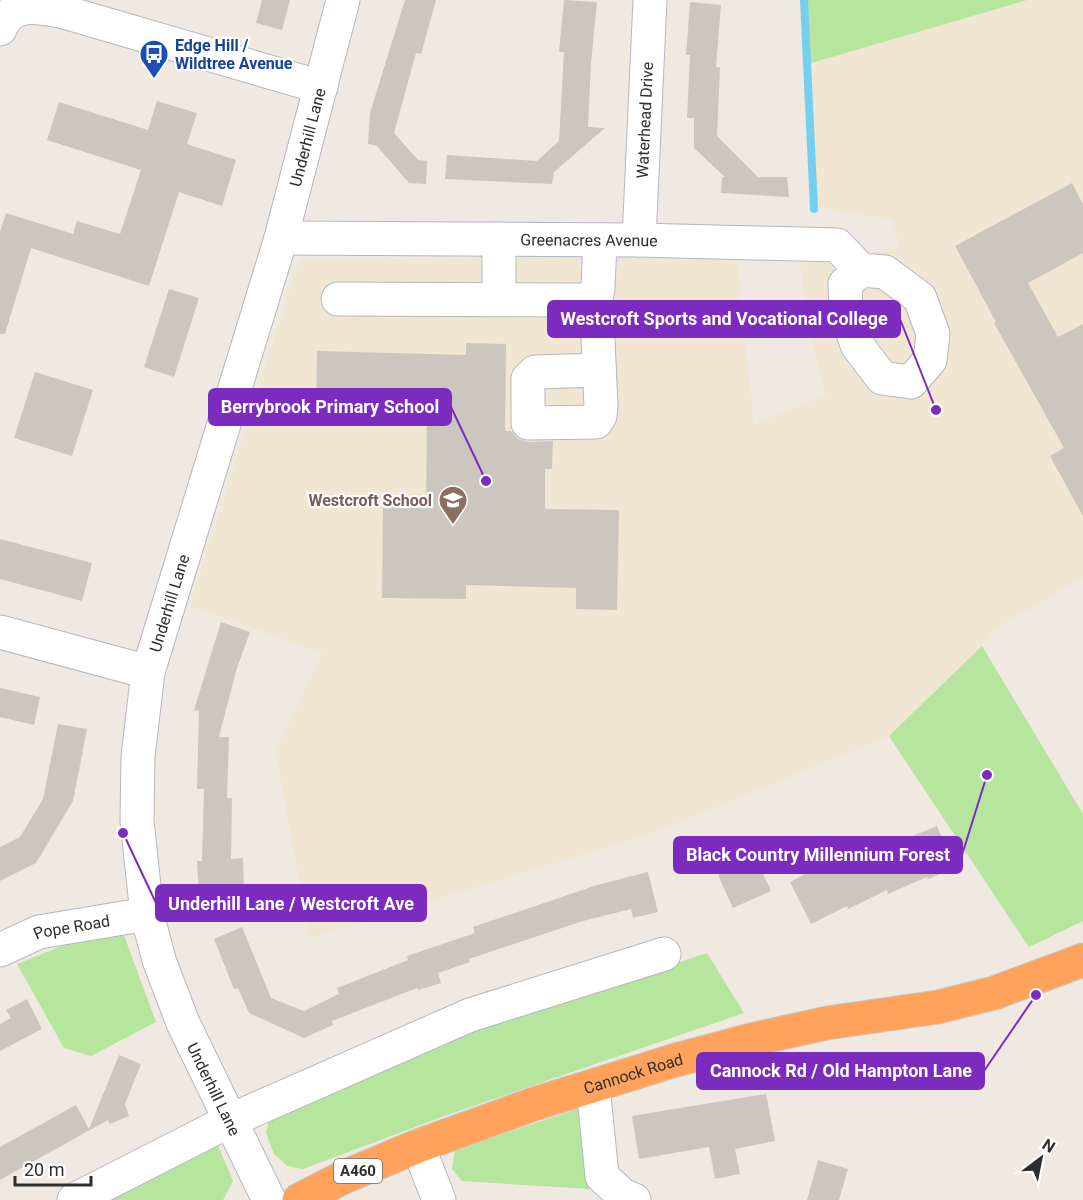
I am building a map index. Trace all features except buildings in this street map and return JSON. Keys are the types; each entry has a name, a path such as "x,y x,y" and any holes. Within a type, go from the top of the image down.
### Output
{"highway":[{"name":"Cannock Road","path":"299,1200 344,1177 418,1146 593,1086 755,1039 826,1023 938,1007 1022,983 1083,960"}],"street":[{"name":"Underhill Lane","path":"269,1200 183,1023 159,960 147,914 137,821 138,756 148,672 281,238 343,0"},
{"name":"Waterhead Drive","path":"639,240 650,0"},
{"path":"8,13 25,7 64,12 321,87"},
{"name":"Greenacres Avenue","path":"281,238 639,240 837,245 873,271"},
{"path":"499,239 499,299"},
{"path":"599,370 596,295 600,240"},
{"path":"338,298 589,300 596,295"},
{"path":"0,632 148,672"},
{"name":"Pope Road","path":"0,950 39,932 147,914"},
{"path":"74,1200 229,1121 470,1015 664,954"},
{"path":"593,1086 602,1176 622,1195 634,1200"},
{"path":"418,1146 430,1196"}],"shaded area":[{"path":"1027,0 1083,0 1083,577 993,630 982,646 889,736 650,834 309,938 276,750 323,653 190,606 299,260 736,253 754,424 826,395 807,323 800,258 900,249 893,220 814,206 808,64"}],"green space":[{"path":"804,0 1027,0 808,64"},
{"path":"982,646 1083,814 1083,921 1029,947 889,736"},
{"path":"104,929 122,930 156,1022 91,1056 64,1048 17,964"},
{"path":"707,953 744,1013 450,1114 303,1169 287,1166 274,1154 266,1133 270,1115 428,1045"},
{"path":"583,1107 590,1189 462,1181 452,1169 455,1150"},
{"path":"217,1143 233,1181 223,1200 102,1200"}],"waterway":[{"path":"804,0 814,209"}],"place":[{"name":"Edge Hill / Wildtree Avenue","path":"154,80"},
{"name":"Westcroft Sports and Vocational College","path":"936,410"},
{"name":"Berrybrook Primary School","path":"486,481"},
{"name":"Westcroft School","path":"453,526"},
{"name":"Black Country Millennium Forest","path":"987,775"},
{"name":"Underhill Lane / Westcroft Ave","path":"123,833"},
{"name":"Cannock Rd / Old Hampton Lane","path":"1036,995"}]}
